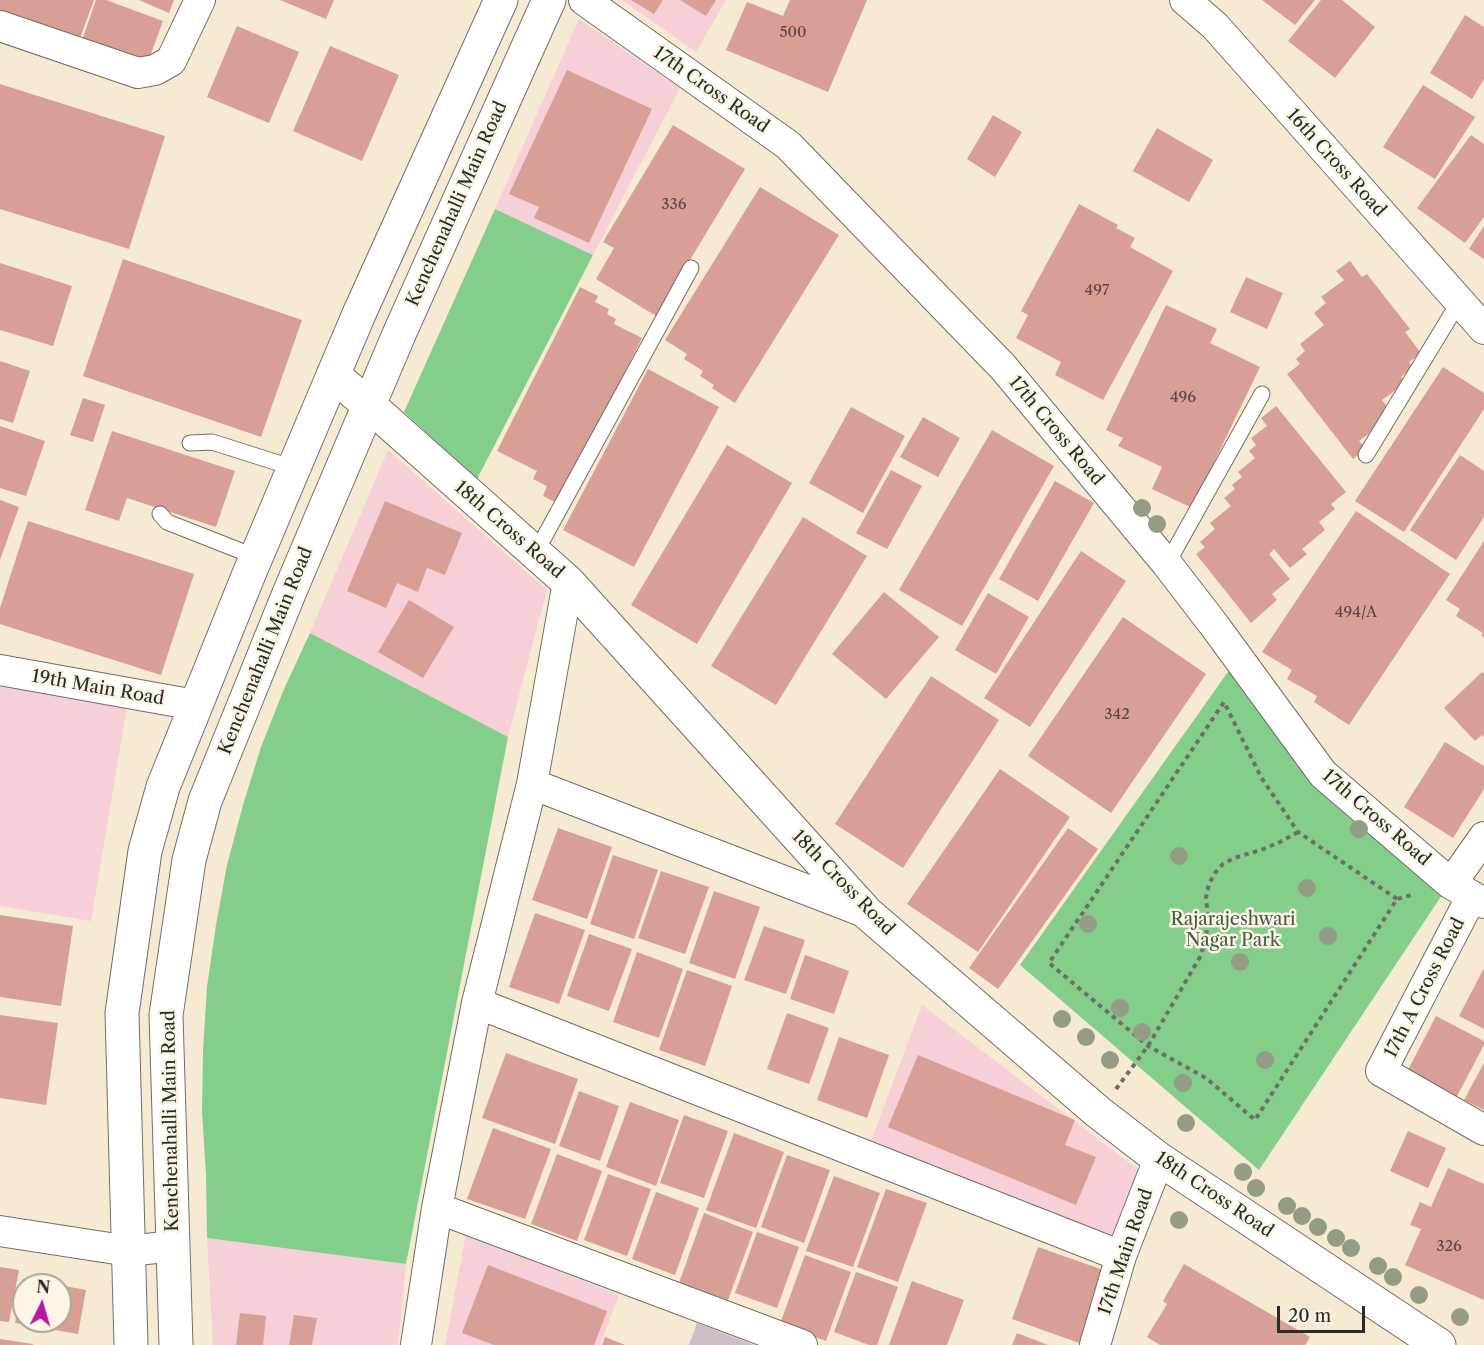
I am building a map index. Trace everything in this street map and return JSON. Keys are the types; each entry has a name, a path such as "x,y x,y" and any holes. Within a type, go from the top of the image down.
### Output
{"main road":[{"path":"131,1345 122,1013 145,851 163,787 256,557 359,314 501,0"},
{"name":"Kenchenahalli Main Road","path":"176,1345 166,1016 189,860 205,801 290,591 400,332 549,0"},
{"name":"18th Cross Road","path":"333,375 568,582 867,913 1098,1112 1159,1159 1439,1345"}],"street":[{"path":"0,26 138,73 155,70 171,61 200,0"},
{"name":"17th Cross Road","path":"584,0 788,145 1003,367 1167,564 1323,774 1469,894"},
{"name":"16th Cross Road","path":"1185,0 1215,26 1484,329"},
{"path":"416,1345 436,1208 477,1003 532,784 568,582"},
{"name":"19th Main Road","path":"0,670 195,705"},
{"path":"532,784 867,913"},
{"path":"1469,894 1484,837"},
{"name":"17th A Cross Road","path":"1469,894 1382,1071 1484,1130"},
{"path":"477,1003 1121,1256"},
{"name":"17th Main Road","path":"1095,1345 1121,1256 1159,1159"},
{"path":"436,1208 802,1345"},
{"path":"0,1230 129,1251 173,1246"}],"lane":[{"path":"535,554 691,268"},
{"path":"1365,455 1459,302"},
{"path":"1167,564 1262,394"},
{"path":"190,443 212,442 294,468"},
{"path":"160,513 167,522 256,557"}],"path":[{"path":"1397,899 1255,1120 1206,1078 1148,1046 1048,963 1224,702 1261,777 1298,832 1397,899 1469,894"},
{"path":"1098,1112 1148,1046 1200,957 1206,938 1208,917 1206,897 1215,873 1223,864 1234,858 1261,850 1298,832"}],"shaded area":[{"path":"622,0 726,0 696,52"},
{"path":"579,19 680,88 593,255 495,209"},
{"path":"388,450 547,590 508,737 310,633"},
{"path":"0,685 127,707 91,921 0,906"},
{"path":"922,1005 1140,1171 1113,1239 871,1141"},
{"path":"466,1234 619,1295 600,1345 445,1345"},
{"path":"207,1238 406,1264 398,1345 213,1345"},
{"path":"697,1323 754,1345 689,1345"}],"green space":[{"path":"495,209 593,255 477,479 404,412"},
{"path":"310,633 508,737 406,1264 207,1238 202,1112 203,1050 207,987 216,925 227,865 261,747"},
{"name":"Rajarajeshwari Nagar Park","path":"1235,662 1313,785 1444,892 1259,1170 1020,965"}],"building":[{"path":"0,0 94,0 76,49 0,21"},
{"path":"96,0 106,0 163,21 145,70 80,46"},
{"path":"139,0 174,0 169,13"},
{"path":"280,0 334,0 326,19"},
{"path":"631,0 663,0 654,14"},
{"path":"680,0 716,0 706,16"},
{"path":"790,0 867,0 828,92 726,50 747,2 783,16"},
{"path":"1262,0 1315,0 1295,25"},
{"path":"1321,0 1342,0 1375,27 1335,78 1288,41"},
{"path":"1465,15 1484,27 1484,79 1472,99 1430,73"},
{"path":"237,26 299,52 269,123 207,97"},
{"path":"330,46 399,75 362,161 293,131"},
{"path":"567,70 652,109 589,243 534,218 539,207 509,194"},
{"path":"0,84 165,136 129,249 0,209"},
{"path":"1423,85 1475,117 1435,179 1383,147"},
{"path":"993,115 1022,132 995,177 967,159"},
{"path":"673,125 745,169 656,316 596,279 614,248 603,242"},
{"path":"1157,128 1213,160 1189,202 1133,171"},
{"path":"1471,135 1484,144 1484,217 1465,243 1417,208"},
{"path":"760,187 839,235 735,403 712,388 714,385 700,376 703,371 684,359 687,354 665,340"},
{"path":"1079,204 1118,225 1116,228 1135,238 1130,247 1173,271 1103,400 1055,375 1061,362 1016,338 1028,315 1021,311"},
{"path":"1484,226 1484,259 1469,249"},
{"path":"123,259 302,320 261,437 83,376"},
{"path":"1350,261 1362,277 1367,274 1410,329 1405,332 1421,353 1409,362 1413,367 1401,377 1406,383 1382,400 1390,410 1378,419 1382,424 1359,441 1366,448 1353,459 1287,374 1300,364 1296,359 1305,351 1300,344 1324,325 1314,313 1326,303 1321,297 1344,280 1336,271"},
{"path":"0,263 72,286 53,346 0,330"},
{"path":"1246,277 1283,293 1267,329 1230,312"},
{"path":"580,287 598,296 595,302 609,309 607,314 616,319 614,324 642,338 559,504 543,496 547,486 533,479 537,471 497,451"},
{"path":"1166,305 1217,329 1210,343 1260,367 1192,508 1152,489 1162,467 1118,446 1123,438 1106,430"},
{"path":"0,361 30,371 13,423 0,419"},
{"path":"1443,367 1484,393 1484,409 1404,532 1355,501"},
{"path":"648,369 719,407 634,567 563,530"},
{"path":"83,398 105,405 93,442 70,435"},
{"path":"1276,406 1346,492 1331,504 1335,509 1319,522 1325,530 1302,549 1307,554 1290,568 1274,549 1269,554 1290,579 1272,594 1277,600 1251,623 1196,554 1205,547 1200,542 1215,529 1210,523 1231,506 1224,498 1235,489 1232,485 1242,477 1238,472 1255,458 1249,451 1256,445 1251,438 1267,426 1261,418"},
{"path":"851,407 905,436 863,513 809,483"},
{"path":"923,417 960,438 938,477 900,457"},
{"path":"0,426 45,441 26,496 0,488"},
{"path":"992,430 1054,466 962,626 899,590"},
{"path":"112,431 235,471 216,527 127,498 119,521 85,510"},
{"path":"727,445 792,483 697,644 631,605"},
{"path":"1460,455 1484,471 1484,517 1456,560 1410,530"},
{"path":"891,470 922,486 887,549 856,533"},
{"path":"1055,481 1094,503 1038,601 999,579"},
{"path":"0,500 19,507 0,560"},
{"path":"385,501 462,533 445,575 427,568 418,592 397,583 386,608 347,591"},
{"path":"1356,511 1450,574 1349,725 1314,702 1317,696 1287,679 1292,670 1262,652"},
{"path":"803,517 867,556 776,705 711,666"},
{"path":"28,521 194,574 161,675 0,624 0,608"},
{"path":"1484,541 1484,638 1481,635 1483,633 1456,616 1460,609 1446,600"},
{"path":"1081,551 1126,581 1030,727 984,698"},
{"path":"884,592 939,637 886,699 832,654"},
{"path":"988,593 1029,617 996,674 955,650"},
{"path":"409,600 454,627 423,678 378,652"},
{"path":"1123,617 1206,674 1111,813 1028,756"},
{"path":"1482,672 1484,674 1484,737 1482,735 1475,741 1444,708"},
{"path":"931,676 999,720 903,868 835,824"},
{"path":"1445,742 1484,766 1484,789 1453,838 1404,807"},
{"path":"1000,769 1070,817 978,952 907,904"},
{"path":"558,828 612,847 587,919 532,900"},
{"path":"1068,828 1098,849 998,989 969,968"},
{"path":"613,855 658,870 634,939 590,924"},
{"path":"661,871 709,887 685,954 638,938"},
{"path":"714,891 760,907 735,979 689,963"},
{"path":"535,913 585,930 559,1004 509,987"},
{"path":"0,915 73,926 61,1006 0,997"},
{"path":"764,926 805,940 786,994 744,980"},
{"path":"589,934 632,949 609,1011 567,996"},
{"path":"637,952 683,969 659,1038 613,1022"},
{"path":"805,955 849,971 834,1014 790,999"},
{"path":"1484,968 1484,1029 1459,1016"},
{"path":"687,970 732,986 705,1066 659,1050"},
{"path":"787,1013 829,1028 809,1084 767,1069"},
{"path":"0,1015 58,1023 46,1105 0,1098"},
{"path":"1436,1016 1484,1041 1456,1098 1407,1072"},
{"path":"839,1037 889,1055 867,1118 817,1100"},
{"path":"506,1053 578,1079 555,1144 482,1118"},
{"path":"918,1055 1075,1120 1065,1145 1096,1157 1076,1205 888,1127"},
{"path":"1484,1063 1484,1110 1464,1100"},
{"path":"579,1091 619,1106 600,1161 559,1146"},
{"path":"630,1102 679,1120 656,1186 606,1167"},
{"path":"684,1115 728,1131 704,1198 660,1183"},
{"path":"493,1128 551,1149 525,1219 467,1199"},
{"path":"1408,1131 1446,1148 1428,1188 1390,1171"},
{"path":"734,1133 784,1152 756,1228 706,1210"},
{"path":"557,1154 602,1171 577,1241 531,1224"},
{"path":"787,1155 830,1170 804,1243 761,1227"},
{"path":"1448,1168 1484,1184 1484,1300 1405,1265 1421,1229 1410,1225 1420,1202 1431,1207"},
{"path":"608,1174 651,1189 627,1256 584,1240"},
{"path":"834,1176 880,1193 853,1267 806,1251"},
{"path":"886,1189 927,1203 898,1282 857,1267"},
{"path":"656,1192 699,1208 675,1275 632,1259"},
{"path":"704,1213 753,1232 728,1300 679,1283"},
{"path":"757,1232 799,1247 777,1308 735,1293"},
{"path":"1038,1247 1106,1271 1079,1343 1012,1319"},
{"path":"805,1255 851,1272 826,1341 780,1324"},
{"path":"1184,1264 1310,1337 1305,1345 1160,1345 1147,1337 1167,1304 1163,1301"},
{"path":"488,1265 607,1311 594,1345 494,1345 462,1333"},
{"path":"0,1267 19,1270 18,1273 12,1273 12,1306 9,1322 0,1321"},
{"path":"856,1272 898,1287 877,1345 869,1345 834,1332"},
{"path":"912,1281 964,1300 947,1345 889,1345"},
{"path":"72,1287 86,1290 78,1334 72,1333"},
{"path":"240,1313 266,1316 263,1345 236,1345"},
{"path":"294,1315 317,1318 312,1345 289,1345"},
{"path":"1017,1333 1048,1345 1012,1345"},
{"path":"605,1337 625,1345 602,1345"},
{"path":"0,1339 33,1344 33,1345 0,1345"}]}
